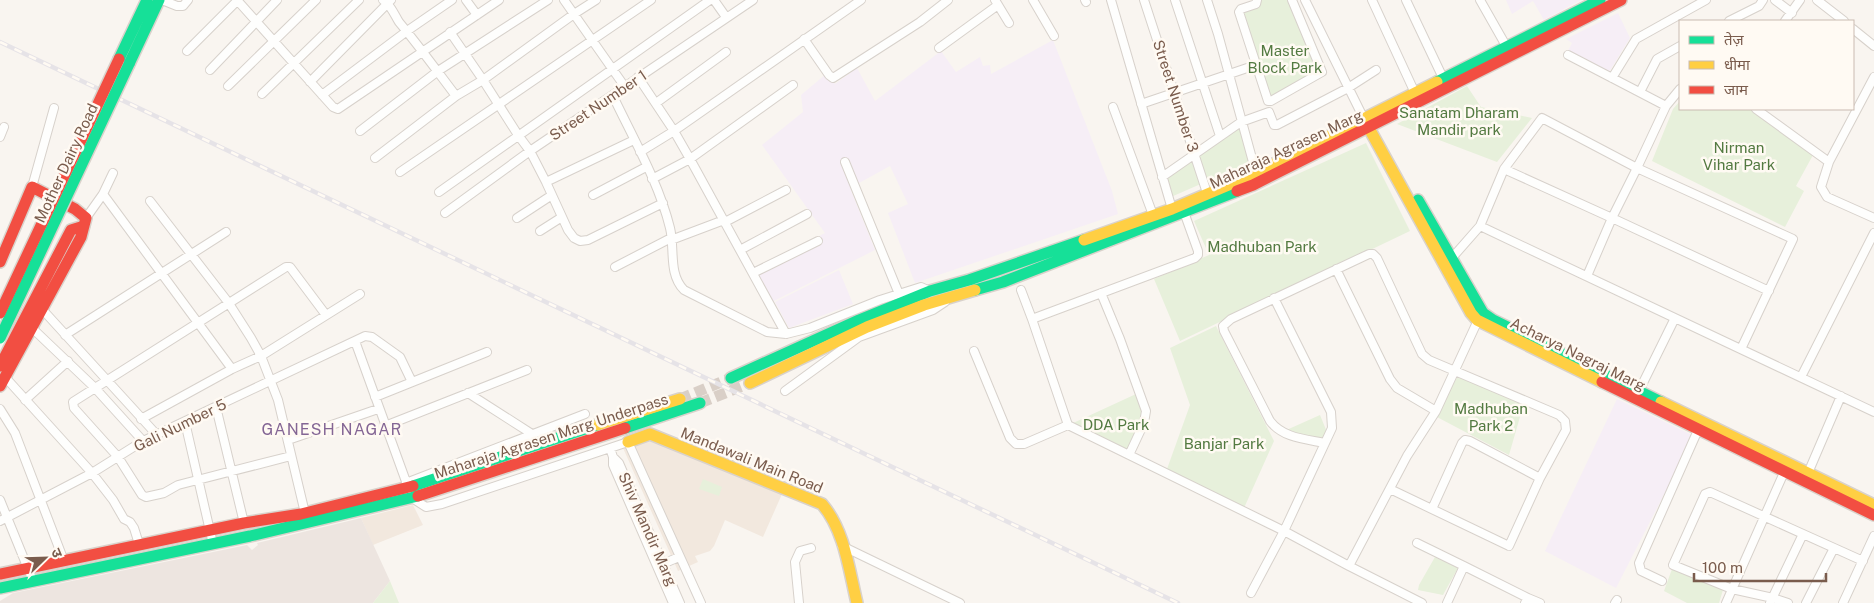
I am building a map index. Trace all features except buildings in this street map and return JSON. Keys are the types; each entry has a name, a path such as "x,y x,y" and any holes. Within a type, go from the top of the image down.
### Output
{"main road":[{"name":"Mother Dairy Road","path":"0,313 147,0"},
{"name":"Mother Dairy Road","path":"0,338 161,0"},
{"name":"Maharaja Agrasen Marg","path":"1575,18 1600,0"},
{"name":"Maharaja Agrasen Marg","path":"953,297 970,286 1172,208 1207,192 1222,192 1252,185 1369,121 1496,57 1575,18 1621,0"},
{"name":"Maharaja Agrasen Marg","path":"930,291 1003,282 1184,212 1256,173 1369,121 1443,78 1496,57"},
{"name":"Acharya Nagraj Marg","path":"1369,121 1451,259 1480,316"},
{"name":"Acharya Nagraj Marg","path":"1369,121 1471,314 1493,320 1637,395 1786,468 1874,515"},
{"path":"0,262 32,188 75,209 85,222"},
{"path":"2,376 32,327 81,238 85,222"},
{"path":"2,376 70,230 85,222"},
{"path":"731,378 859,320 930,291"},
{"path":"750,383 867,326 924,305 953,297"},
{"name":"Acharya Nagraj Marg","path":"1637,395 1698,430 1786,468 1808,473 1874,505"},
{"name":"Maharaja Agrasen Marg Underpass","path":"408,490 516,451 680,400"},
{"name":"Maharaja Agrasen Marg Underpass","path":"408,490 700,403"},
{"name":"Mandawali Main Road","path":"628,442 650,434 822,504 832,516 857,603"},
{"path":"0,574 244,523 305,513 408,490"},
{"path":"0,588 213,544 408,490"}],"street":[{"path":"161,0 177,6 183,6 188,0"},
{"path":"187,51 237,0 310,82 338,110 423,50 499,0"},
{"path":"210,70 277,0"},
{"path":"228,86 316,0"},
{"path":"262,94 359,0"},
{"path":"322,95 407,31 452,0"},
{"path":"466,0 477,15"},
{"path":"360,131 438,71 548,0"},
{"path":"564,0 625,87"},
{"path":"375,158 456,96 484,80 596,0"},
{"path":"400,172 651,0"},
{"path":"439,192 710,0"},
{"path":"714,0 726,17"},
{"name":"Street Number 1","path":"445,213 530,151 726,17 754,0"},
{"path":"640,152 674,132 860,0"},
{"path":"804,39 833,78 920,22 948,0"},
{"path":"1033,0 1054,36"},
{"path":"1111,0 1172,208"},
{"name":"Street Number 3","path":"1144,0 1207,192"},
{"path":"1175,0 1220,136"},
{"path":"1207,0 1256,173"},
{"path":"1257,0 1256,4 1240,9 1239,12 1268,102 1321,74 1322,69 1292,0"},
{"path":"1305,0 1348,88 1369,121"},
{"path":"1372,0 1415,93"},
{"path":"1406,0 1443,78"},
{"path":"1480,0 1505,44"},
{"path":"1612,78 1636,39 1706,0"},
{"path":"1731,20 1759,6 1763,0"},
{"path":"1776,0 1792,13"},
{"path":"1786,20 1800,0"},
{"path":"1817,0 1843,20"},
{"path":"310,82 387,1 456,96"},
{"path":"939,48 996,2 1009,23"},
{"path":"1854,30 1874,46"},
{"path":"450,32 484,80 518,136 530,151 574,238 580,241 588,240 663,204"},
{"path":"1640,92 1657,59 1679,47"},
{"path":"656,104 726,52"},
{"path":"1568,55 1666,106"},
{"path":"1141,104 1256,65"},
{"path":"1162,177 1241,122 1269,112 1274,125 1277,125 1348,88 1376,70"},
{"path":"638,77 690,159 786,334"},
{"path":"1854,109 1874,77"},
{"path":"652,179 690,159 793,85"},
{"path":"1586,276 1666,106 1679,90"},
{"path":"613,96 663,204 671,239 677,283 684,290 767,332 786,334 810,328 921,287 930,291"},
{"path":"1113,107 1154,215"},
{"path":"32,188 54,108"},
{"path":"1757,110 1829,162"},
{"path":"1853,111 1829,162 1821,183 1822,191 1824,195 1874,218"},
{"path":"1451,259 1480,226 1504,169 1542,118 1637,168 1793,239 1741,349"},
{"path":"0,137 4,127"},
{"path":"546,182 634,140"},
{"path":"845,162 898,294"},
{"path":"594,195 646,167"},
{"path":"1504,169 1769,291"},
{"path":"85,222 103,194 113,173"},
{"path":"616,267 671,239 724,221 786,190"},
{"path":"103,194 196,323 232,369"},
{"path":"517,218 552,195"},
{"path":"150,201 228,302 261,356 278,400 305,513"},
{"path":"1032,319 1195,258 1198,255 1198,251 1184,212"},
{"path":"740,250 807,214"},
{"path":"540,231 562,217"},
{"path":"1480,226 1872,411 1874,402"},
{"path":"65,335 226,232"},
{"path":"1801,377 1874,233"},
{"path":"753,273 818,240"},
{"path":"1325,444 1287,434 1276,429 1270,421 1223,326 1226,322 1274,298 1369,254 1373,254 1377,258 1422,354 1430,360 1559,415 1565,421 1566,430 1540,478 1509,546 1390,489"},
{"path":"291,456 175,486 164,493 146,498 142,495 118,456 73,405 75,399 96,388 228,302 286,267 290,267 326,315"},
{"path":"1336,269 1390,380 1397,388 1436,412"},
{"path":"1022,290 1068,425 1284,531 1422,603"},
{"path":"1101,293 1146,411 1144,423 1129,455"},
{"path":"141,419 232,369 261,356 360,294"},
{"path":"785,391 859,337 933,310 953,297"},
{"path":"1251,593 1284,531 1325,444 1332,428 1333,420 1331,412 1274,298"},
{"path":"42,308 141,419 157,434"},
{"path":"1349,566 1407,456 1436,412 1454,369 1480,316"},
{"path":"1637,395 1675,318"},
{"path":"32,327 96,388 143,441"},
{"name":"Gali Number 5","path":"4,519 92,473 143,441 365,336 372,337 400,357 412,382"},
{"path":"355,341 408,490 426,507 442,504 628,442 701,603"},
{"path":"974,351 1010,438 1016,444 1024,444 1068,425"},
{"path":"375,397 487,352"},
{"path":"25,400 68,361"},
{"path":"385,426 527,370"},
{"path":"2,376 92,473 113,500 124,519 130,522 134,528 139,544"},
{"path":"468,394 532,434"},
{"path":"1808,473 1841,396"},
{"path":"216,407 244,523"},
{"path":"0,409 15,433 64,561"},
{"path":"288,440 378,409"},
{"path":"408,490 532,434 584,414"},
{"path":"185,422 213,544"},
{"path":"1662,581 1641,571 1639,563 1698,430"},
{"path":"1432,509 1465,440 1540,478"},
{"name":"Shiv Mandir Marg","path":"610,448 613,465 660,566 680,603"},
{"path":"1726,603 1786,468"},
{"path":"1788,603 1732,589 1674,566 1676,556 1705,494 1708,492 1863,561"},
{"path":"0,500 4,519 33,581"},
{"path":"1772,600 1803,534"},
{"path":"1843,603 1874,536"},
{"path":"1417,543 1526,600 1540,603"},
{"path":"842,546 960,603"},
{"path":"799,603 795,562 800,551 812,548"},
{"path":"1806,603 1834,548"},
{"path":"660,566 679,557"},
{"name":"Shiv Mandir Marg","path":"660,566 673,603"},
{"path":"1448,603 1464,566"}],"shaded area":[{"path":"1506,0 1581,0 1544,20 1533,1 1512,14"},
{"path":"1618,13 1630,38 1609,72 1568,51 1572,43 1566,39"},
{"path":"1053,40 1112,191 1118,214 915,283 888,213 908,204 890,166 850,188 875,250 766,305 750,272 825,233 762,145 803,112 801,95 826,74 835,84 857,68 875,101 941,51 956,72 980,57 983,66 990,65 991,74"},
{"path":"839,270 853,304 789,328 775,302"},
{"path":"1617,399 1694,436 1616,588 1545,551"},
{"path":"650,439 657,440 782,494 763,537 725,520 710,551 695,556 698,562 678,571 623,448"},
{"path":"413,505 423,525 373,545 361,518"},
{"path":"361,518 390,581 373,603 0,603 0,601 13,593 247,545 252,550 258,545 257,543"}],"green space":[{"name":"Master Block Park","path":"1260,0 1290,0 1320,70 1269,100 1242,12 1261,4"},
{"name":"Sanatam Dharam Mandir park","path":"1467,86 1481,107 1532,118 1497,162 1397,124"},
{"name":"Nirman Vihar Park","path":"1679,102 1679,110 1751,110 1813,155 1796,186 1804,191 1785,227 1652,161 1673,109"},
{"path":"1241,125 1251,164 1206,183 1197,155"},
{"name":"Madhuban Park","path":"1366,143 1410,231 1180,341 1154,279 1209,255 1194,221"},
{"path":"1194,159 1203,183 1171,197 1165,178"},
{"name":"Banjar Park","path":"1216,326 1274,441 1244,508 1167,469 1190,405 1170,348"},
{"name":"Madhuban Park 2","path":"1459,374 1524,403 1509,455 1435,416"},
{"name":"DDA Park","path":"1136,394 1143,411 1127,451 1071,424"},
{"path":"1320,415 1329,437 1323,439 1282,432"},
{"path":"703,479 722,487 719,496 699,489"},
{"path":"1435,557 1458,568 1443,595 1418,590"},
{"path":"1672,569 1723,590 1719,603 1687,603 1664,591"},
{"path":"390,581 399,603 373,603"}],"tunnel":[{"path":"680,399 731,378"},
{"path":"700,403 750,383"}],"railway":[{"path":"0,42 1178,603"}],"traffic: fast":[{"path":"119,59 147,0"},
{"path":"129,64 159,0"},
{"path":"1437,82 1600,0"},
{"path":"0,338 129,64"},
{"path":"975,290 1003,282 1237,191"},
{"path":"1418,200 1483,313 1493,320 1661,402"},
{"path":"731,378 859,320 930,291 969,280 1084,240"},
{"path":"625,428 700,403"},
{"path":"413,486 597,425"},
{"path":"0,588 250,536 418,496"}],"traffic: slow":[{"path":"1084,240 1172,209 1250,176 1437,82"},
{"path":"1365,121 1471,313 1477,320 1602,382"},
{"path":"750,383 867,327 924,305 975,290"},
{"path":"597,425 680,399"},
{"path":"1661,402 1874,505"},
{"path":"628,442 650,434 822,504 830,515 841,538 857,603"}],"traffic: jam":[{"path":"1237,191 1253,185 1621,0"},
{"path":"0,313 119,59"},
{"path":"0,262 32,187 75,209 86,218 81,237 0,386"},
{"path":"0,366 71,230 84,226"},
{"path":"1602,382 1874,515"},
{"path":"418,496 625,428"},
{"path":"0,574 244,523 301,514 413,486"}],"district":[{"name":"GANESH NAGAR","path":"332,429"}]}
